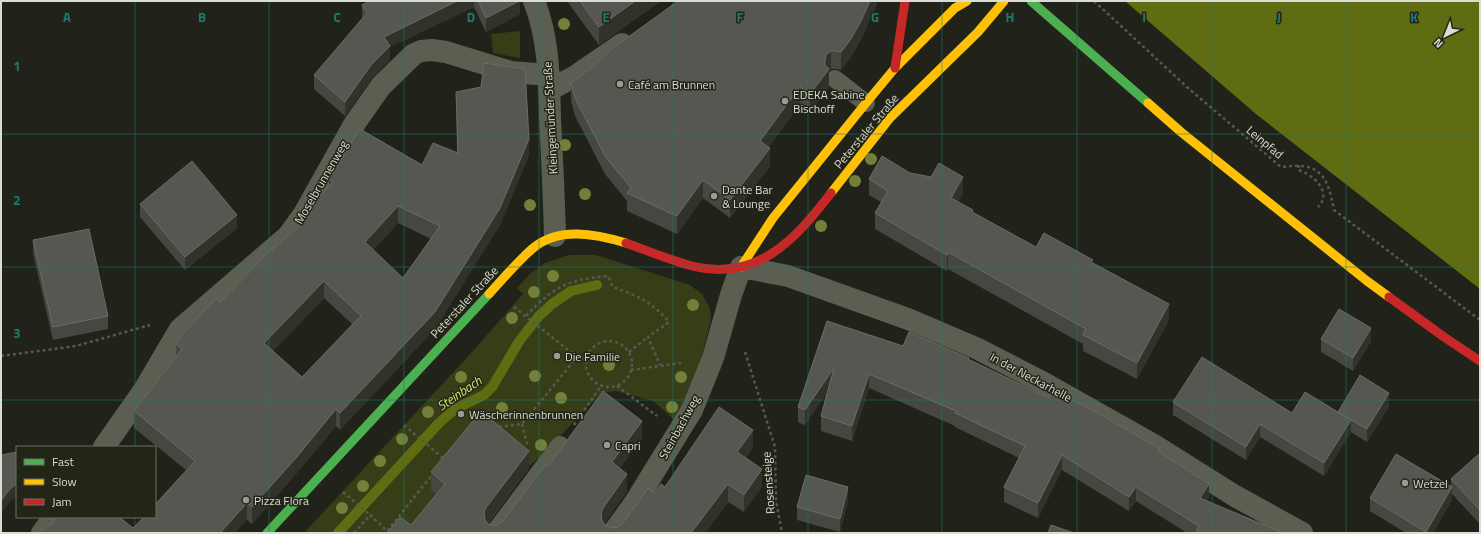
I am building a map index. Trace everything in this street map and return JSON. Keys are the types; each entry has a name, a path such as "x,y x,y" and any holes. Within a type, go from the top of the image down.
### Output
{"main road":[{"path":"895,68 905,1"},
{"name":"Peterstaler Straße","path":"741,267 773,218 895,68 955,8 966,1"},
{"name":"Peterstaler Straße","path":"267,533 515,265 532,249 555,236 577,233 599,234 687,264 721,269 741,267 768,257 781,248 799,231 890,119 978,34 1004,1"},
{"path":"1030,1 1187,137 1367,281 1444,337 1480,361"}],"street":[{"name":"Kleingemünder Straße","path":"534,1 539,13 546,49 549,83 555,236"},
{"path":"549,83 587,69 637,33"},
{"name":"Moselbrunnenweg","path":"105,446 144,390 180,329 288,236 304,214 355,123 381,86 414,54 421,51 432,50 446,52 549,83"},
{"name":"Steinbachweg","path":"613,533 634,504 692,410 713,358 731,295 741,267"},
{"name":"In der Neckarhelle","path":"741,267 788,276 908,319 976,348 1044,383 1154,446 1235,496 1302,533"},
{"path":"42,533 53,518"}],"lane":[{"path":"835,79 866,103"},
{"path":"494,533 560,445"}],"path":[{"name":"Leinpfad","path":"1094,1 1188,88 1281,167 1299,165 1311,168 1322,175 1329,187 1334,210 1480,320"},
{"path":"1299,165 1298,170 1308,174 1318,181 1323,192 1323,202"},
{"path":"526,316 543,298 565,284 586,278 608,276 613,287 644,300 658,310 669,322 628,352"},
{"path":"512,305 577,357 586,359"},
{"path":"1,356 76,346 151,325 162,324 180,329"},
{"path":"648,337 660,365"},
{"path":"608,341 620,344 628,352 632,363 631,370 628,378 617,386 601,386 593,382 588,375 586,359 592,348 599,343 608,341"},
{"path":"497,428 522,424 577,357"},
{"path":"631,370 713,358"},
{"name":"Rosensteige","path":"748,364 775,447 776,501 782,533"},
{"path":"560,445 601,386"},
{"path":"617,386 656,415"},
{"path":"403,424 444,460 450,454"},
{"path":"338,487 387,531 435,472"},
{"path":"354,533 370,515"}],"shaded area":[{"path":"1125,1 1480,1 1480,289 1256,114"},
{"path":"520,31 520,58 493,53 491,34"},
{"path":"569,255 596,255 690,285 702,294 710,308 711,320 696,378 677,422 653,401 616,391 601,393 542,455 528,467 445,502 419,533 304,533 473,351 523,294 517,288 530,274 545,263"}],"building":[{"path":"370,1 457,1 384,37 390,46 371,65 345,102 314,75 367,13 362,5"},
{"path":"478,1 519,1 486,18"},
{"path":"580,1 635,1 599,27"},
{"path":"678,1 870,1 851,39 841,52 831,51 826,55 825,65 829,69 810,94 800,87 760,141 770,148 730,200 703,180 677,216 627,193 631,188 605,156 575,98 571,83 591,68 613,48"},
{"path":"484,63 525,69 529,139 500,208 435,312 340,413 336,409 296,458 252,507 247,503 220,533 41,533 44,528 52,524 56,518 120,518 133,528 143,518 156,518 156,504 195,461 134,411 182,349 176,344 180,337 216,298 220,302 268,253 298,227 317,199 333,182 329,179 360,129 422,165 433,143 458,153 456,92 481,87","holes":["398,206 440,226 403,278 365,242","324,281 361,316 302,377 264,343"]},
{"path":"882,156 910,173 931,177 939,163 963,177 951,198 973,210 972,212 1036,247 1044,233 1093,260 1091,262 1169,304 1137,363 1083,335 1086,329 948,252 947,255 875,213 888,191 869,179"},
{"path":"192,161 237,215 185,257 140,204"},
{"path":"89,229 108,316 53,327 33,240"},
{"path":"1339,309 1371,328 1353,358 1321,339"},
{"path":"827,321 903,346 909,332 969,358 968,359 1049,398 1053,390 1096,412 1159,448 1158,451 1209,484 1200,498 1283,533 1196,533 1199,526 1136,487 1129,497 1062,455 1038,503 1004,487 1025,446 955,413 956,411 869,374 852,426 821,416 834,368 805,410 798,407"},
{"path":"1202,357 1292,413 1305,392 1351,420 1324,463 1260,424 1246,447 1173,402"},
{"path":"1360,375 1389,393 1367,429 1338,412"},
{"path":"603,391 642,421 612,462 627,474 603,508 601,514 602,521 605,525 611,528 618,527 623,523 648,488 654,493 661,484 665,487 719,407 753,430 737,452 762,469 744,495 728,484 691,533 387,533 400,517 411,525 445,484 431,472 481,411 529,451 485,509 485,520 488,524 493,526 498,525 502,522 546,464 548,466 549,465"},
{"path":"16,452 16,484 9,490 1,501 1,455"},
{"path":"1480,453 1480,510 1451,479"},
{"name":"Wetzel","path":"1396,454 1452,487 1426,532 1370,498"},
{"path":"806,475 848,487 840,519 797,507"},
{"path":"1051,525 1074,533 1048,533"}],"waterway":[{"name":"Steinbach","path":"338,533 439,423 455,409 484,395 492,387 520,340 539,316 552,304 571,291 597,285"}],"traffic: fast":[{"path":"1031,1 1148,103"},
{"path":"267,533 489,294"}],"traffic: slow":[{"path":"741,267 773,218 895,68 955,8 967,1"},
{"path":"831,193 890,118 978,32 1004,1"},
{"path":"1148,103 1181,132 1389,297"},
{"path":"489,294 515,265 532,249 553,237 578,234 602,237 626,243"}],"traffic: jam":[{"path":"895,68 905,1"},
{"path":"626,243 692,266 715,269 736,268 755,262 772,253 788,241 831,193"},
{"path":"1389,297 1480,361"}],"place":[{"name":"Café am Brunnen","path":"620,84"},
{"name":"EDEKA Sabine Bischoff","path":"785,101"},
{"name":"Dante Bar & Lounge","path":"714,196"},
{"name":"Die Familie","path":"557,356"},
{"name":"Wäscherinnenbrunnen","path":"461,414"},
{"name":"Capri","path":"607,445"},
{"name":"Wetzel","path":"1405,483"},
{"name":"Pizza Flora","path":"246,500"}]}
